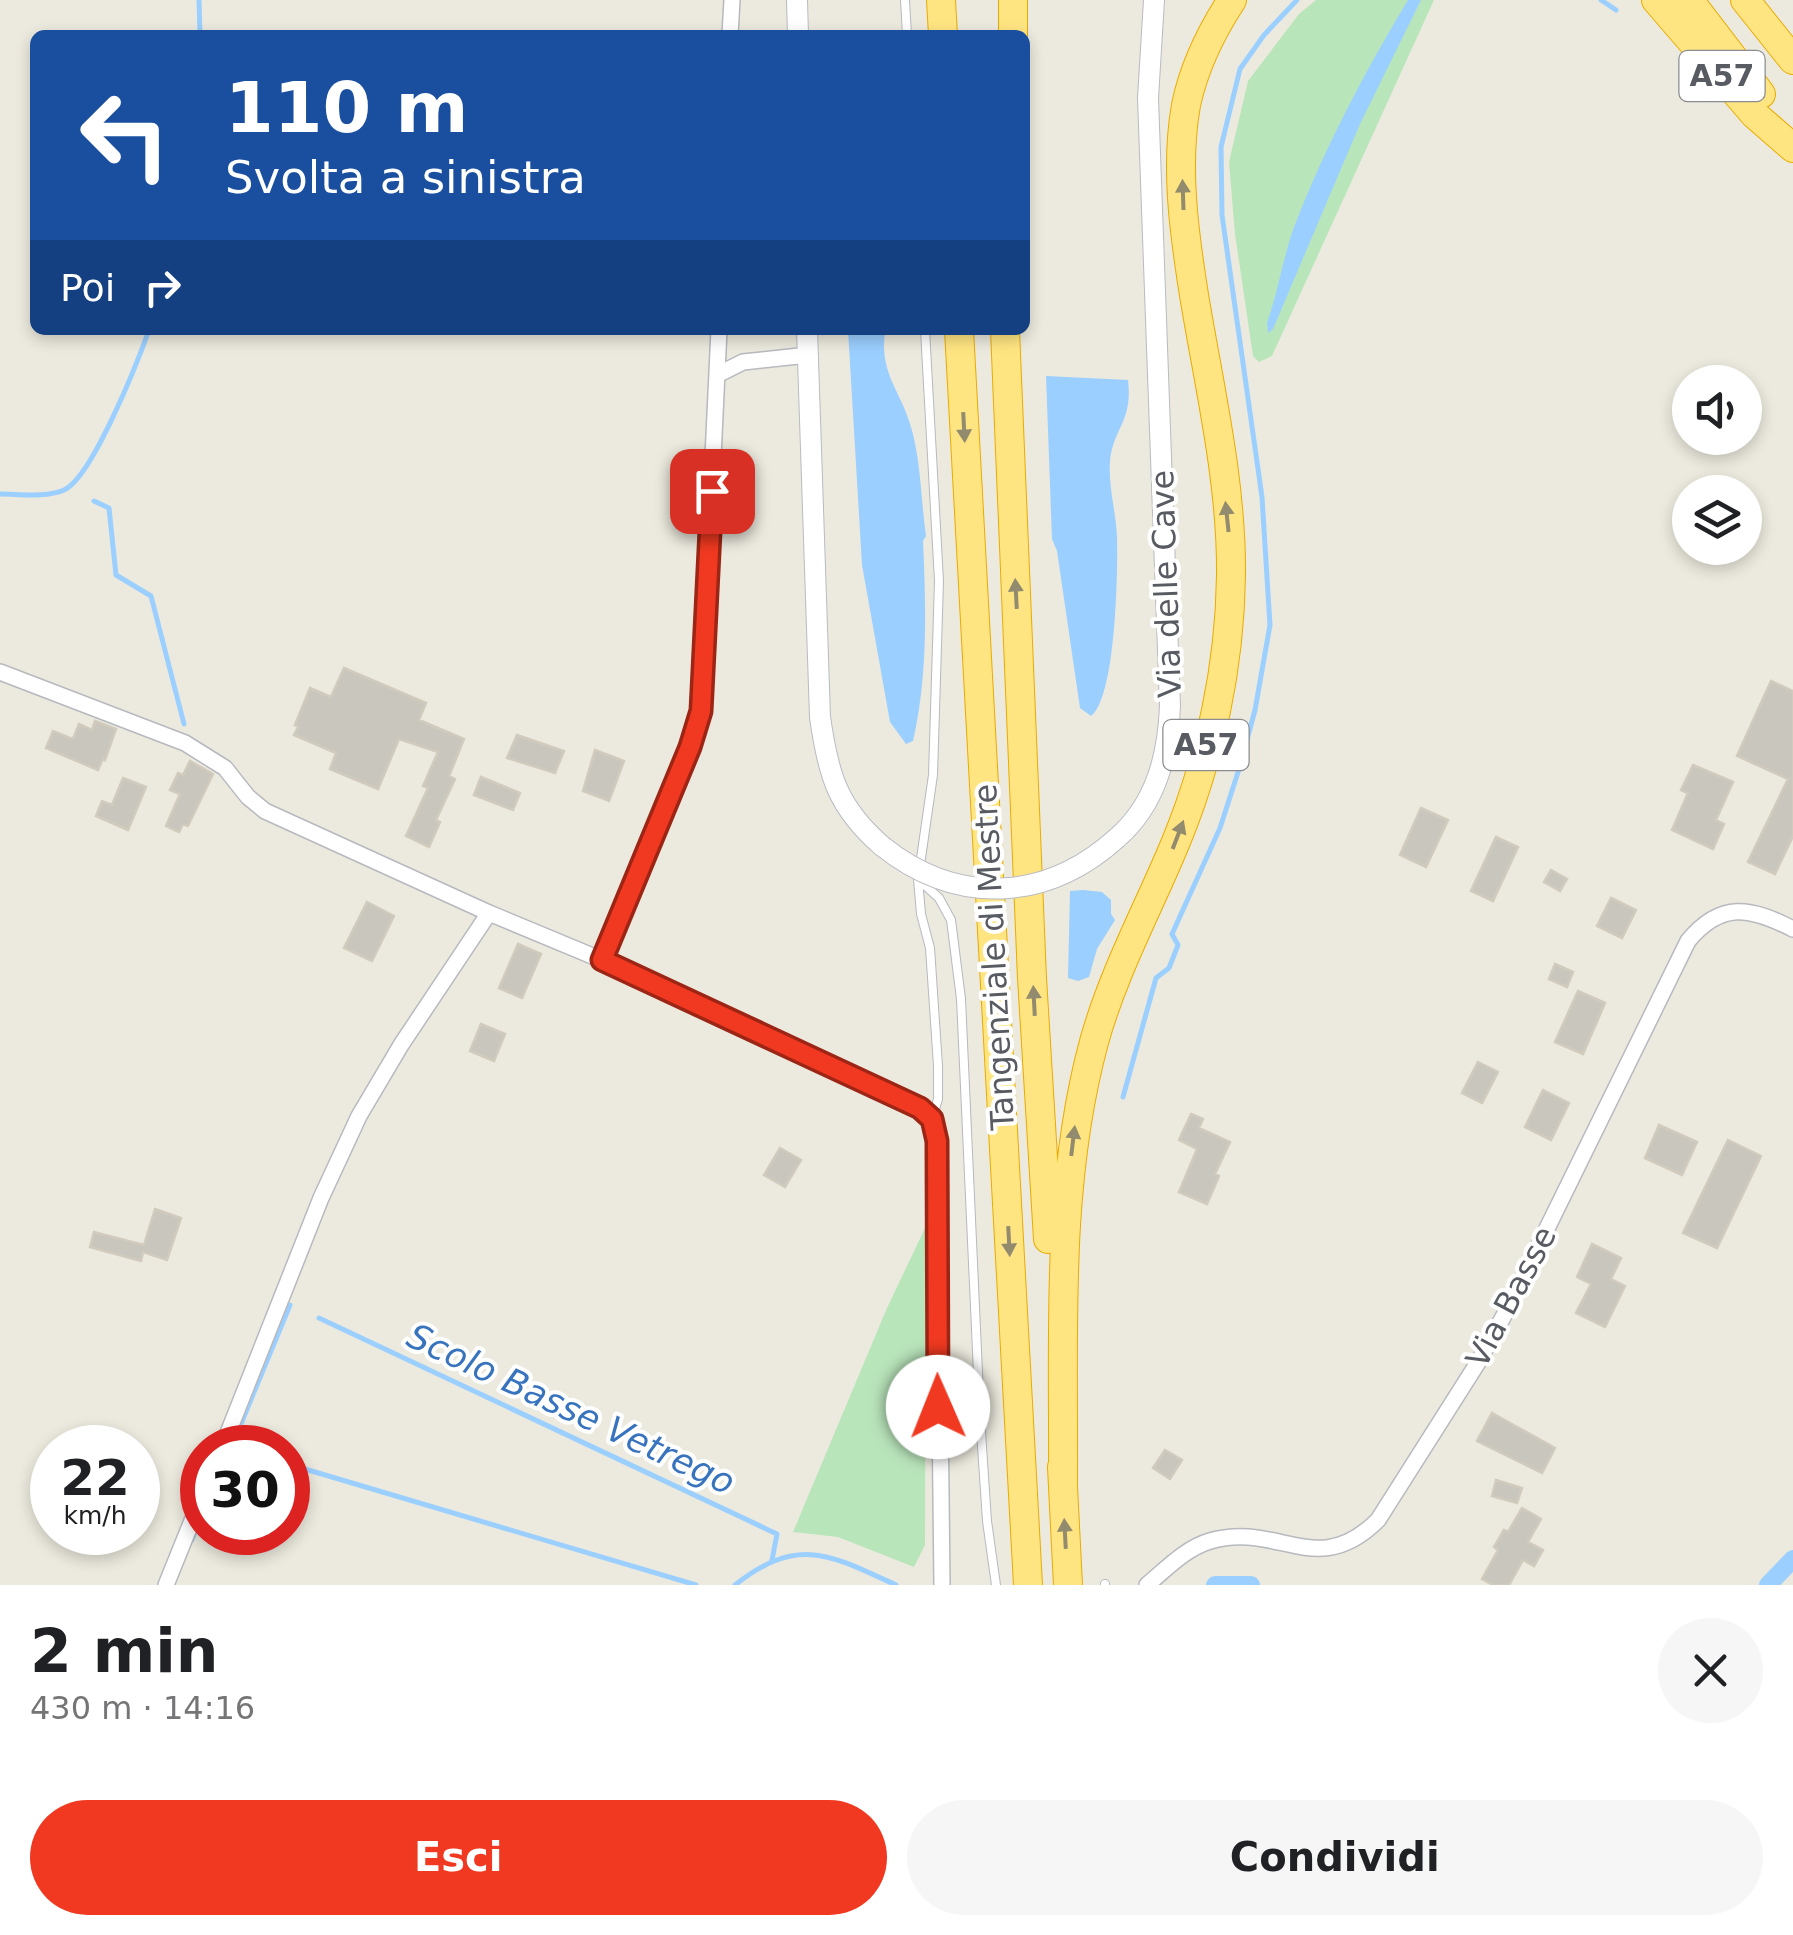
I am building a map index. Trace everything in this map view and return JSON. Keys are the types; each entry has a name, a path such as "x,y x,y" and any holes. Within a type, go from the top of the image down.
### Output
{"highway":[{"path":"941,0 943,30"},
{"path":"1013,0 1013,30"},
{"name":"A57","path":"1063,1483 1064,1210 1076,1117 1108,996 1177,839 1198,778 1217,706 1229,625 1228,531 1220,449 1184,228 1182,138 1187,101 1200,59 1232,0"},
{"name":"A57","path":"1656,0 1755,114 1793,148"},
{"path":"1689,0 1793,134"},
{"path":"1745,0 1793,60"},
{"name":"Tangenziale di Mestre","path":"959,335 1028,1585"},
{"name":"A57","path":"1005,335 1032,978 1068,1585"}],"main road":[{"path":"797,0 798,30"},
{"name":"Via delle Cave","path":"808,335 817,660 822,734 828,768 839,795 861,828 928,876 964,886 1001,889 1037,884 1072,871 1117,838 1143,808 1155,784 1168,739 1170,706 1148,98 1154,0"}],"street":[{"path":"730,30 732,0"},
{"path":"602,960 690,747 701,711 719,335"},
{"path":"717,375 743,362 808,355"},
{"path":"0,672 185,743 225,768 248,797 266,811 489,914 523,924 602,960 920,1108 932,1119 937,1141 942,1585"},
{"name":"Via Basse","path":"1147,1585 1194,1547 1210,1541 1248,1538 1323,1550 1341,1547 1370,1528 1477,1364 1507,1310 1688,941 1702,925 1718,915 1733,912 1752,912 1793,929"},
{"path":"231,1425 321,1198 359,1116 401,1045 489,914"},
{"path":"166,1585 180,1550"}],"lane":[{"path":"905,0 907,30"},
{"path":"925,335 939,626 932,775 918,879 921,914 930,948 938,1066 938,1098 932,1119"},
{"path":"918,879 939,898 950,920 961,999 980,1417 996,1585"}],"green space":[{"path":"1316,0 1434,0 1272,356 1259,362 1253,356 1229,162 1248,81 1299,14"},
{"path":"926,1226 925,1545 914,1567 838,1537 793,1532 887,1308"}],"water":[{"path":"1408,0 1421,0 1360,124 1268,333 1267,323 1287,251 1306,197 1346,111"},
{"path":"848,335 885,335 888,371 914,440 926,536 921,692 913,741 906,744 890,722 862,565"},
{"path":"1046,376 1128,380 1128,406 1110,461 1117,537 1114,632 1106,685 1091,716 1080,708 1052,539"},
{"path":"1070,891 1102,892 1111,900 1115,920 1097,949 1089,977 1078,981 1068,978"}],"building":[{"path":"344,668 426,703 419,720 464,739 449,776 455,779 436,820 440,822 429,847 406,836 428,788 423,786 438,752 399,739 378,789 330,769 336,753 294,735 310,688 331,697"},
{"path":"1771,681 1793,691 1793,836 1775,874 1748,862 1788,779 1737,756"},
{"path":"95,721 116,729 98,770 46,748 53,731 73,739 79,724 92,730"},
{"path":"517,735 564,751 555,773 507,758"},
{"path":"595,750 624,761 609,801 583,791"},
{"path":"190,761 213,774 188,826 183,824 179,832 166,826 180,794 170,790 178,773 183,775"},
{"path":"1693,765 1733,782 1716,820 1724,824 1713,849 1672,830 1688,793 1681,790"},
{"path":"481,777 520,793 513,810 474,795"},
{"path":"123,778 146,787 128,830 96,816 102,801 112,805"},
{"path":"1421,808 1448,820 1426,867 1400,855"},
{"path":"1496,837 1518,847 1493,901 1471,891"},
{"path":"1551,870 1567,879 1560,891 1544,882"},
{"path":"1611,898 1636,910 1622,938 1597,926"},
{"path":"367,902 394,916 372,961 344,948"},
{"path":"518,944 541,954 522,998 499,988"},
{"path":"1555,964 1573,972 1567,987 1549,979"},
{"path":"1578,991 1605,1003 1583,1054 1555,1042"},
{"path":"481,1024 505,1034 494,1061 470,1051"},
{"path":"1478,1062 1498,1072 1482,1103 1462,1093"},
{"path":"1543,1090 1569,1103 1551,1140 1525,1127"},
{"path":"1191,1114 1203,1119 1199,1128 1230,1142 1207,1204 1179,1192 1197,1149 1179,1140"},
{"path":"1659,1125 1697,1142 1682,1175 1645,1158"},
{"path":"1728,1140 1761,1156 1717,1248 1683,1233"},
{"path":"780,1148 801,1160 785,1187 764,1175"},
{"path":"155,1209 181,1218 167,1260 143,1252 141,1261 90,1247 94,1232 144,1245"},
{"path":"1592,1244 1621,1258 1611,1279 1625,1286 1605,1327 1576,1313 1591,1284 1577,1277"},
{"path":"1492,1413 1555,1448 1542,1473 1477,1441"},
{"path":"1165,1450 1182,1460 1170,1479 1153,1468"},
{"path":"1496,1480 1522,1488 1517,1503 1492,1496"},
{"path":"1522,1508 1541,1519 1528,1542 1543,1550 1534,1566 1523,1560 1509,1585 1493,1585 1482,1579 1498,1550 1494,1547"}],"waterway":[{"path":"199,0 200,30"},
{"path":"1123,1097 1156,978 1169,968 1178,945 1172,934 1220,828 1240,766 1255,710 1270,625 1262,497 1222,215 1221,147 1240,69 1264,35 1297,0"},
{"path":"1601,0 1616,10"},
{"path":"0,494 49,494 64,490 75,481 113,417 147,335"},
{"path":"94,501 109,508 116,575 151,596 184,724"},
{"name":"Scolo Basse Vetrego","path":"240,1425 290,1305"},
{"name":"Scolo Basse Vetrego","path":"319,1318 777,1534 772,1560"},
{"path":"310,1471 696,1585"},
{"path":"735,1585 757,1569 796,1555 833,1559 896,1585"},
{"path":"1768,1585 1793,1559"},
{"path":"1215,1585 1251,1585"}],"route":[{"path":"712,491 701,711 690,747 602,960 920,1108 932,1119 937,1141 938,1407"}]}
